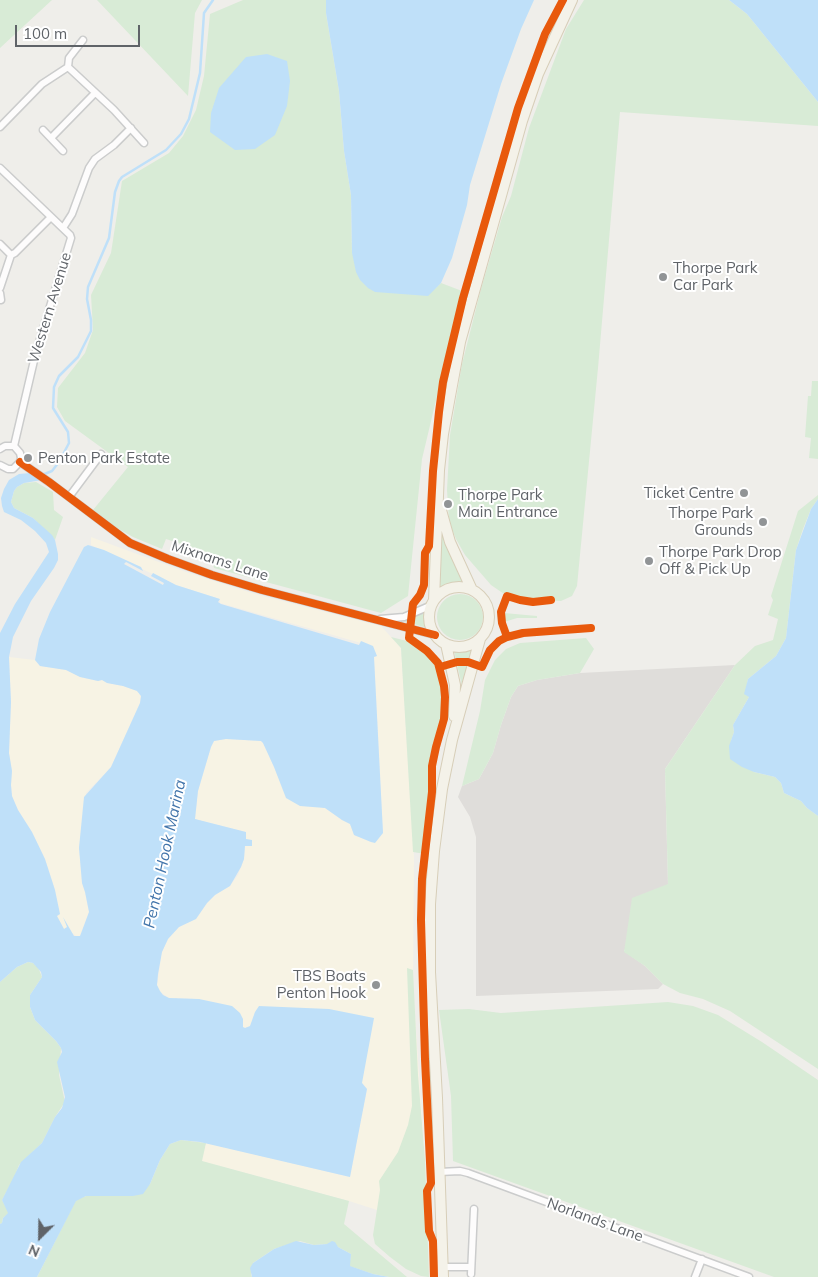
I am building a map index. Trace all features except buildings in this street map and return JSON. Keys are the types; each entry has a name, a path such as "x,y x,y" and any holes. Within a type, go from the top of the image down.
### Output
{"main road":[{"path":"480,640 464,647 454,647 446,644 435,635 429,620 433,602 438,492 443,434 460,342 522,120 541,66 572,0"},
{"path":"438,492 450,542 472,590 485,601 490,614 488,628 480,640 452,740 441,797 430,904 430,972 437,1098 443,1272"},
{"path":"433,602 440,594 456,587 472,590"},
{"path":"446,644 455,685 452,740"}],"street":[{"path":"68,67 69,58 83,40"},
{"path":"68,67 144,142"},
{"path":"0,127 42,84 68,67"},
{"path":"51,138 95,92"},
{"path":"0,168 63,228 72,214 89,168 95,159 114,145 130,128"},
{"path":"43,130 63,151"},
{"path":"0,288 11,254 52,217"},
{"name":"Western Avenue","path":"14,446 36,352 71,238 63,228"},
{"path":"0,244 11,254"},
{"path":"0,466 13,469 20,462 20,453 14,446 1,447"},
{"path":"70,497 101,454"},
{"name":"Mixnams Lane","path":"20,462 130,542 168,559 262,590 435,635"},
{"name":"Mixnams Lane","path":"374,619 404,617 433,602"},
{"name":"Norlands Lane","path":"439,1172 460,1171 468,1173 749,1277"},
{"path":"471,1274 474,1209"},
{"path":"695,1277 702,1259"},
{"path":"443,1272 471,1267"}],"shaded area":[{"path":"91,537 186,572 255,594 381,626 401,648 414,857 413,988 425,1160 377,1210 201,1161 206,1143 350,1177 367,1089 362,1083 329,1009 255,1012 250,1027 245,1028 243,1027 243,1019 199,999 169,998 159,991 157,985 162,952 168,939 179,927 196,919 215,895 230,886 238,875 244,859 245,846 252,846 246,839 246,832 195,819 198,791 214,741 226,739 261,741 287,798 325,808 350,824 354,835 371,842 383,833 374,656 377,656 361,642 220,603 220,599 176,585 91,545"},
{"path":"9,657 35,660 40,666 66,670 80,677 98,681 102,680 107,683 123,686 137,691 141,696 140,703 111,767 86,793 79,848 82,883 89,912 81,935 77,937 64,929 57,916 59,914 55,890 45,859 12,796 12,771 9,753 11,702"},
{"path":"735,665 665,769 668,884 624,951 645,966 663,984 658,989 476,996 476,837 470,817 458,797 462,786 479,779 493,753 511,697 518,686 537,680 580,673"}],"green space":[{"path":"0,0 52,0 0,48"},
{"path":"97,0 202,0 195,13 188,96"},
{"path":"243,0 326,0 326,13 339,91 344,151 351,195 352,253 433,290 441,283 462,291 422,459 408,596 381,613 214,568 210,553 166,539 162,549 117,528 93,510 128,467 65,421 57,407 58,388 85,353 93,330 91,295 111,253 122,181 169,153 183,136 196,110 204,76 210,14"},
{"path":"584,0 729,0 747,14 818,102 818,126 620,112 577,586 572,596 561,601 520,600 507,596 491,585 465,555 456,539 449,522 447,490 450,435 462,364 481,289 502,217 511,196 529,128 566,29"},
{"path":"812,381 818,381 818,459 809,458 811,438 805,437 808,396 811,396"},
{"path":"36,482 53,492 54,510 63,517 55,540 33,518 14,508 11,502 17,487 24,483"},
{"path":"818,495 796,550 786,638 776,656 748,679 746,690 749,697 733,725 734,732 731,741 754,772 775,777 781,783 784,793 801,801 818,816 818,1069 730,1011 703,999 680,993 663,984 645,966 624,952 632,898 668,884 665,769 735,665 755,646 773,640 778,619 768,615 773,600 771,596 798,511"},
{"path":"440,525 464,583 446,586 438,591"},
{"path":"460,594 473,598 479,604 483,617 479,630 473,636 460,640 447,636 441,630 437,617 441,604 447,598"},
{"path":"497,610 504,613 537,616 537,618 517,618 498,624"},
{"path":"426,611 425,621 427,628 404,621"},
{"path":"391,637 419,644 434,657 441,672 445,697 444,719 432,766 432,792 425,854 413,852 401,648"},
{"path":"586,638 594,649 580,673 537,680 518,686 511,697 493,753 479,779 462,786 480,711 485,680 495,660 506,649 520,643"},
{"path":"473,650 462,686 454,651"},
{"path":"28,962 38,967 42,977 30,995 30,1007 35,1020 61,1048 59,1075 65,1102 42,1143 19,1165 2,1200 9,1213 0,1224 0,982 17,967"},
{"path":"407,968 413,970 418,1075 425,1160 429,1277 421,1276 406,1269 390,1257 375,1244 373,1235 380,1190 379,1181 398,1152 408,1125 412,1106"},
{"path":"668,1002 693,1006 718,1015 818,1080 818,1277 774,1277 453,1161 451,1096 439,1010 469,1009 501,1013"},
{"path":"181,1140 206,1143 202,1161 349,1201 344,1224 407,1277 389,1277 373,1274 349,1266 351,1254 338,1247 327,1244 314,1245 300,1241 274,1249 253,1263 252,1277 37,1277 76,1200 86,1196 133,1196 150,1184 160,1160 170,1144"}],"water":[{"path":"326,0 534,0 501,84 470,185 467,205 452,258 441,283 428,296 375,292 360,280 356,272 352,253 351,195 344,151 339,91 326,13"},
{"path":"729,0 818,0 818,102 747,14"},
{"path":"267,54 287,61 290,81 287,106 275,135 255,149 235,150 210,132 211,113 219,88 246,57"},
{"name":"Penton Hook Marina","path":"30,473 42,480 24,483 17,487 11,502 14,508 33,518 52,535 55,540 58,560 31,601 13,637 9,657 11,785 12,796 18,810 32,832 45,859 55,890 60,914 57,916 64,929 67,927 63,917 74,936 80,936 89,912 82,883 79,848 84,797 111,767 140,703 141,696 137,691 123,686 107,683 102,680 98,681 80,677 66,670 40,666 35,660 39,639 50,612 84,547 88,545 104,550 141,567 143,571 126,562 124,564 163,585 164,583 151,576 153,573 176,585 220,599 218,602 221,604 359,645 361,641 373,646 377,656 374,657 383,833 375,843 371,842 354,835 350,824 325,808 300,806 286,798 261,741 226,739 214,741 198,791 195,819 246,832 246,839 252,840 252,846 245,846 241,867 230,886 215,895 196,919 179,927 168,939 162,952 158,974 157,985 163,995 169,998 199,999 232,1006 240,1013 243,1019 243,1027 245,1028 250,1026 259,1006 329,1009 374,1018 362,1083 367,1089 350,1177 200,1142 181,1140 170,1144 143,1194 133,1196 86,1196 76,1201 37,1277 0,1277 0,1224 8,1213 2,1200 21,1162 42,1143 55,1117 62,1108 65,1097 57,1062 62,1052 61,1048 35,1020 30,1007 30,995 42,977 41,972 33,963 28,962 17,967 0,982 0,633 15,604 49,552 46,543 35,531 21,520 4,512 1,498 9,480 19,474"},
{"path":"818,499 818,816 801,801 784,793 781,783 775,777 754,772 730,759 729,746 734,732 733,725 749,697 744,694 748,679 776,656 786,638 796,550 811,509"},
{"path":"296,1241 314,1245 335,1242 338,1247 351,1254 350,1266 389,1277 252,1277 250,1268 253,1263 274,1249"}],"waterway":[{"path":"42,475 52,471 69,443 68,432 53,408 54,387 59,376 78,357 91,331 87,299 88,287 109,238 115,192 122,177 166,150 181,134 189,119 200,73 204,13 213,0"}],"cycle path":[{"path":"434,1277 433,1241 429,1231 427,1191 431,1183 421,920 422,879 432,792 432,766 444,719 445,697 438,663 427,651 409,638 413,604 420,595 424,585 425,553 429,546 433,471 443,382 463,298 518,108 545,34 563,0"},
{"path":"20,462 130,543 168,559 262,590 435,635"},
{"path":"507,637 502,623 501,612 507,596 533,602 551,600"},
{"path":"440,667 457,662 468,662 482,667 490,650 499,641 507,637 523,633 591,628"}],"place":[{"name":"Thorpe Park Car Park","path":"663,277"},
{"name":"Penton Park Estate","path":"28,458"},
{"name":"Ticket Centre","path":"744,493"},
{"name":"Thorpe Park Main Entrance","path":"448,504"},
{"name":"Thorpe Park Grounds","path":"763,522"},
{"name":"Thorpe Park Drop Off & Pick Up","path":"649,561"},
{"name":"TBS Boats Penton Hook","path":"376,985"}]}
